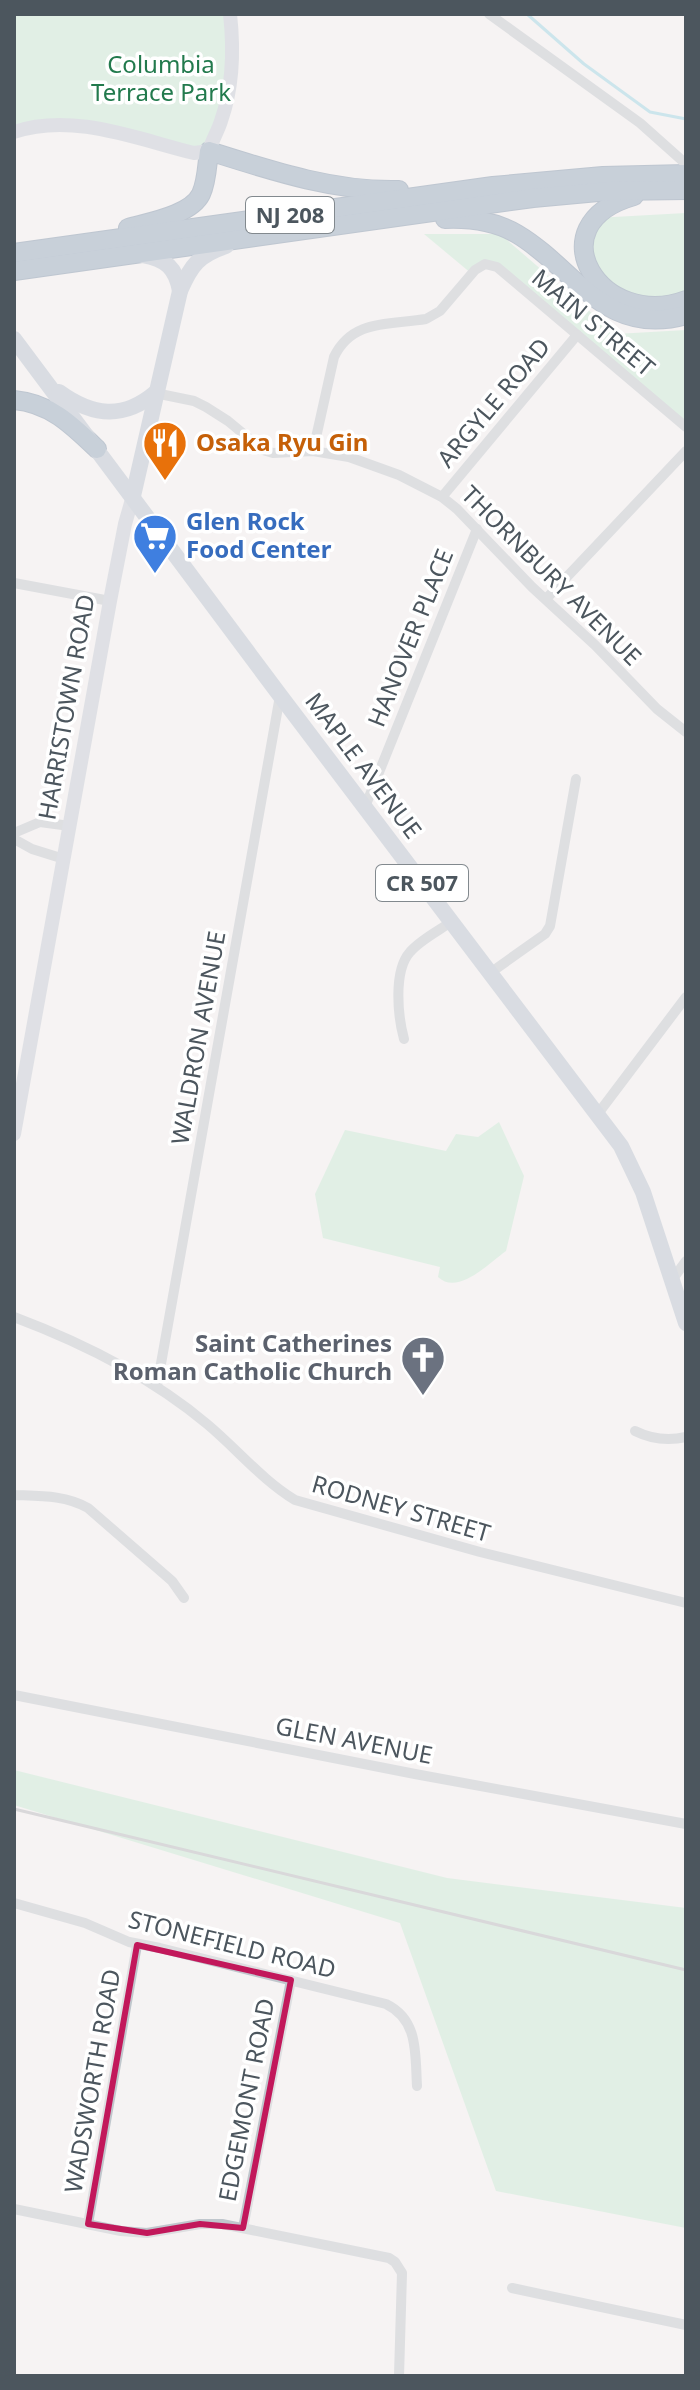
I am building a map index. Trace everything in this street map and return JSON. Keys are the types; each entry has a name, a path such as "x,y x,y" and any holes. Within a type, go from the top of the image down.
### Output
{"highway":[{"path":"87,243 191,207 202,193 209,151 243,163 356,188 392,191 493,186"},
{"name":"NJ 208","path":"14,253 493,186 686,174"},
{"path":"656,190 622,199 603,209 587,229 585,256 594,279 621,299 646,306 686,300"},
{"name":"NJ 208","path":"14,271 545,196 686,190"},
{"path":"370,220 457,218 489,223 518,234 594,298 616,312 657,320 686,315"},
{"path":"14,400 48,408 97,449"}],"main road":[{"name":"HARRISTOWN ROAD","path":"133,496 155,393 186,277 198,259 207,253 251,237"},
{"path":"130,254 153,257 170,265 176,273 180,291"},
{"name":"MAPLE AVENUE","path":"14,339 621,1146 643,1192 686,1323"},
{"path":"49,385 79,404 101,411 126,411 137,407 155,393"}],"street":[{"path":"14,132 38,126 75,125 194,153 209,151 228,96 232,52 230,14"},
{"path":"489,14 640,123 686,164"},
{"name":"MAIN STREET","path":"313,451 334,357 341,343 357,329 433,316 479,266 492,264 686,427"},
{"name":"ARGYLE ROAD","path":"442,497 577,335"},
{"name":"THORNBURY AVENUE","path":"155,393 194,401 206,407 263,450 273,453 313,451 349,457 374,465 442,497 657,709 685,730"},
{"path":"546,599 686,451"},
{"name":"HARRISTOWN ROAD","path":"14,1134 110,601 133,496"},
{"name":"HANOVER PLACE","path":"365,807 477,529"},
{"path":"14,583 110,601"},
{"name":"WALDRON AVENUE","path":"157,1386 280,696"},
{"path":"490,973 545,934 550,926 576,779"},
{"path":"14,833 40,822 70,826"},
{"path":"14,839 32,849 64,859"},
{"path":"404,1039 399,1018 399,984 405,960 417,946 451,922"},
{"path":"597,1115 686,997"},
{"path":"672,1280 686,1261"},
{"name":"RODNEY STREET","path":"14,1317 58,1334 157,1386 209,1425 280,1491 307,1505 686,1603"},
{"path":"635,1431 643,1436 665,1440 686,1437"},
{"path":"14,1495 67,1499 88,1508 172,1581 184,1598"},
{"name":"GLEN AVENUE","path":"14,1695 686,1824"},
{"name":"STONEFIELD ROAD","path":"14,1903 85,1923 137,1945 291,1980 395,2008 404,2016 413,2033 417,2086"},
{"name":"WADSWORTH ROAD","path":"88,2224 137,1945"},
{"name":"EDGEMONT ROAD","path":"243,2228 291,1980"},
{"path":"14,2209 121,2231 147,2233 200,2224 243,2228 389,2258 399,2267 402,2277 399,2376"},
{"path":"512,2288 686,2325"}],"highlighted area":[{"path":"137,1945 291,1980 243,2228 200,2224 147,2233 88,2224"}],"green space":[{"name":"Columbia Terrace Park","path":"14,14 230,14 232,52 209,151 95,129 14,132"},
{"path":"686,213 686,297 644,310 589,274 596,218"},
{"path":"424,234 500,234 616,334 686,330 686,427 492,264 472,274"},
{"path":"499,1122 524,1176 506,1251 473,1276 455,1283 446,1282 438,1277 440,1267 323,1238 315,1194 345,1130 446,1151 456,1134 478,1137"},
{"path":"14,1770 447,1878 686,1908 686,2228 496,2191 400,1923 14,1805"}],"waterway":[{"path":"527,14 584,64 650,112 686,119"}],"railway":[{"path":"14,1809 686,1970"}],"place":[{"name":"Osaka Ryu Gin","path":"165,482"},
{"name":"Glen Rock Food Center","path":"155,575"},
{"name":"Saint Catherines Roman Catholic Church","path":"423,1397"}]}
